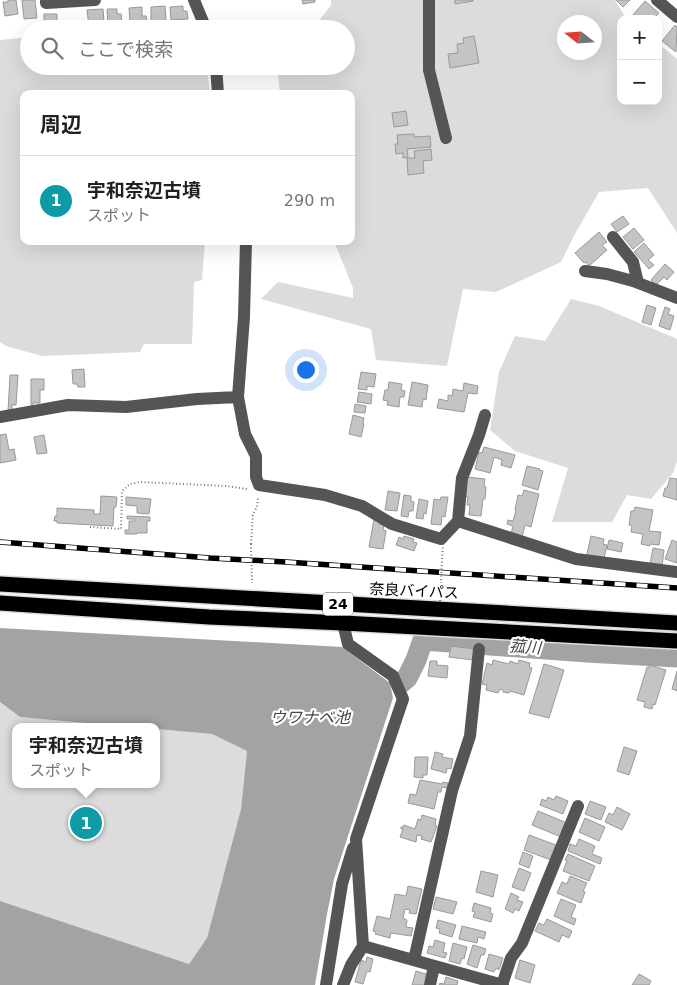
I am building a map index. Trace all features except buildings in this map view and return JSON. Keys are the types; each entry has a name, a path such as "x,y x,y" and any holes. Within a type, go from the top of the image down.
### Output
{"highway":[{"name":"奈良バイパス","path":"0,584 677,623"},
{"name":"24","path":"0,603 209,617 677,641"}],"street":[{"path":"46,0 46,3 95,0"},
{"path":"194,0 202,20"},
{"path":"429,0 429,70 446,138"},
{"path":"658,0 677,17"},
{"path":"217,75 218,90"},
{"path":"613,237 633,262 638,283"},
{"path":"246,245 244,317 238,397 245,434 256,456 256,476 259,485 325,495 362,506 392,524 441,539 458,521 462,478 485,415"},
{"path":"585,271 607,274 638,283 677,298"},
{"path":"0,417 68,406 126,407 197,399 238,397"},
{"path":"458,521 576,559 677,572"},
{"path":"326,985 342,884 403,699 393,676 348,644 343,623"},
{"path":"414,960 452,791 470,736 479,648"},
{"path":"363,946 502,985 511,958 522,943 578,806"},
{"path":"343,985 351,965 363,946 356,839"},
{"path":"430,985 434,966"}],"path":[{"path":"90,527 121,529 122,491 130,484 151,482 248,489 259,485 257,507 253,514 251,544 252,583"},
{"path":"440,601 443,542"}],"shaded area":[{"path":"331,0 615,0 624,15 617,15 617,105 662,105 662,46 677,59 677,233 648,188 599,192 561,262 496,292 463,289 447,366 376,360 371,329 261,299 278,282 353,298 353,288 336,245 355,245 355,90 280,90 278,75 355,75 355,20 320,20 331,5"},
{"path":"20,38 20,75 208,75 210,90 20,90 20,245 205,245 202,280 194,282 192,344 144,344 140,352 42,356 6,346 0,342 0,40"},
{"path":"571,299 599,306 677,339 677,461 673,473 651,499 627,495 612,522 552,522 568,468 515,451 490,430 499,372 515,336 545,341"},
{"path":"0,702 20,717 84,723 12,723 12,788 160,788 160,729 212,734 247,751 241,809 207,938 189,964 0,901"}],"water":[{"name":"ウワナベ池","path":"0,628 342,647 390,683 393,698 334,879 315,985 0,985 0,901 189,964 207,938 241,809 247,751 212,734 160,729 160,723 84,723 20,717 0,702"}],"waterway":[{"name":"菰川","path":"401,683 407,678 423,640 677,657"}],"railway":[{"path":"0,542 210,558 677,588"}],"place":[{"name":"宇和奈辺古墳","path":"86,823"}]}
